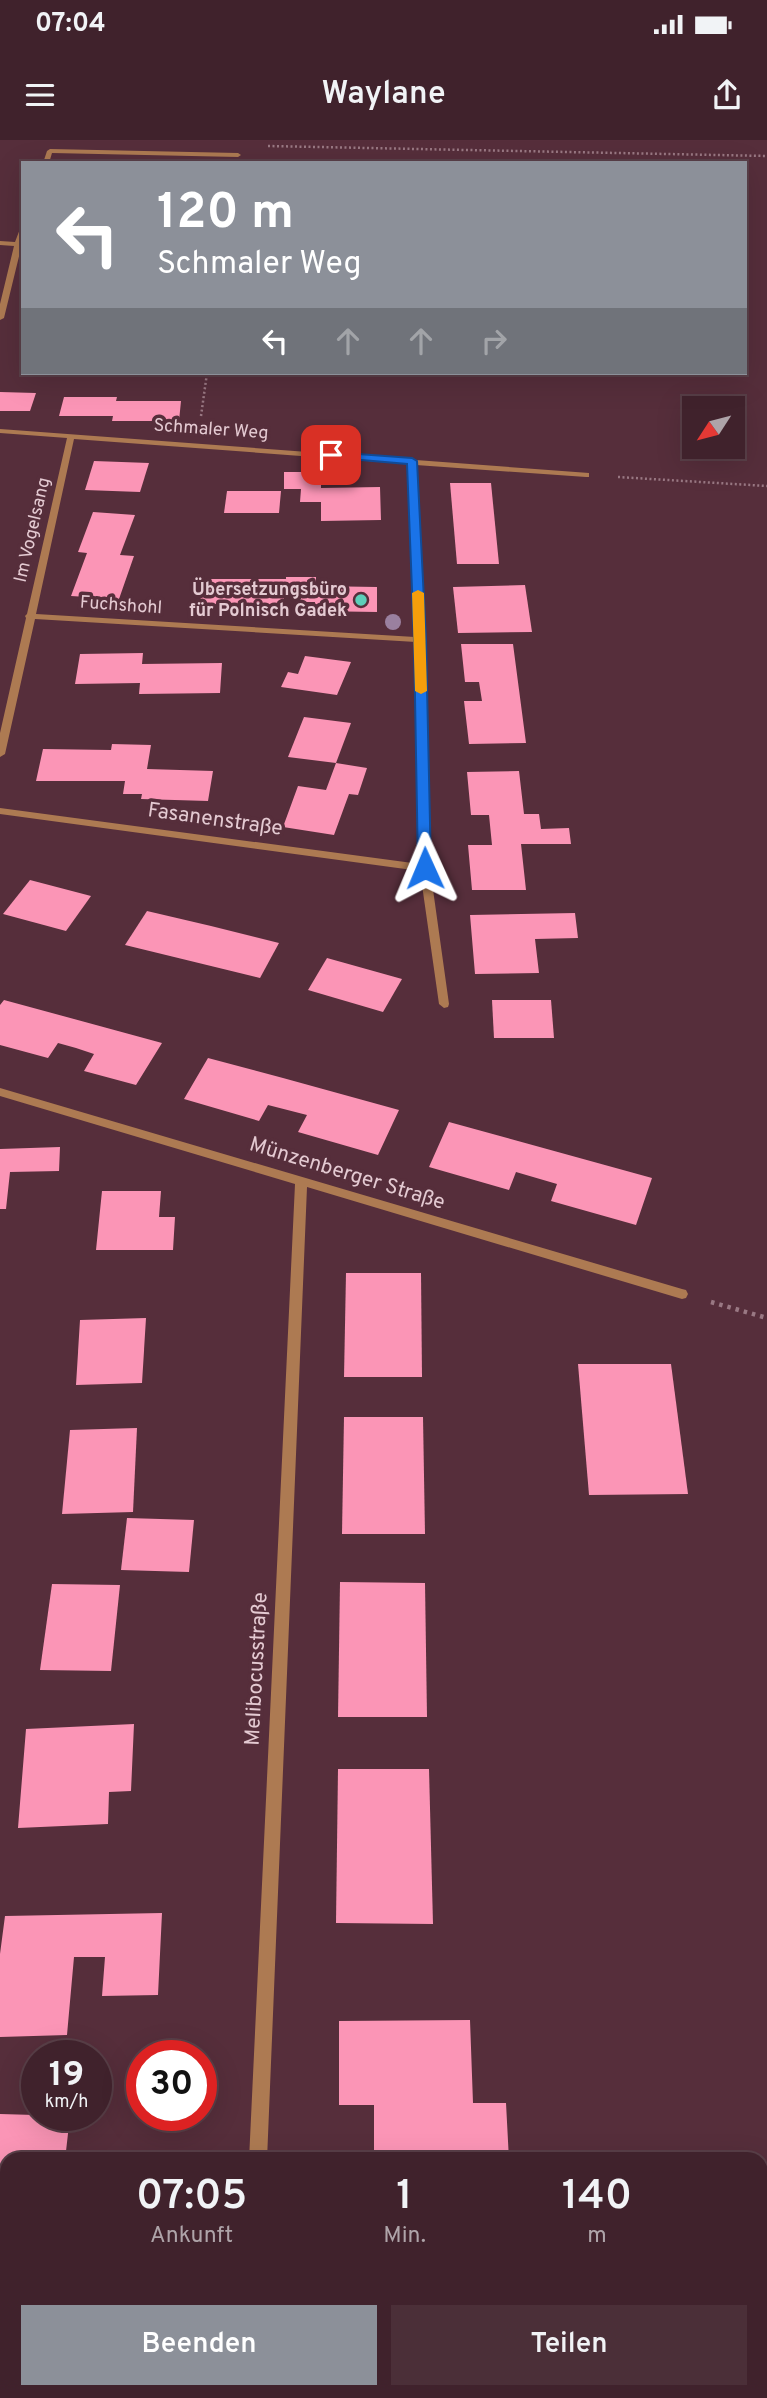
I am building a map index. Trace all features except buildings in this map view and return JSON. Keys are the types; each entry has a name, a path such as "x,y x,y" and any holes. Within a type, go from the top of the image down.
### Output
{"street":[{"path":"47,161 50,151 238,155"},
{"path":"0,318 21,235"},
{"path":"0,243 18,244"},
{"name":"Schmaler Weg","path":"0,431 586,475"},
{"name":"Im Vogelsang","path":"0,754 71,436"},
{"path":"412,461 420,640 425,868 444,1004"},
{"name":"Fuchshohl","path":"29,616 420,640"},
{"name":"Fasanenstraße","path":"0,811 425,868"},
{"name":"Münzenberger Straße","path":"0,1092 682,1294"},
{"name":"Melibocusstraße","path":"258,2152 301,1181"}],"path":[{"path":"267,146 767,156"},
{"path":"195,444 207,375"},
{"path":"586,475 767,486"},
{"path":"682,1294 767,1318"}],"slow traffic":[{"path":"418,593 421,691"}],"place":[{"name":"Übersetzungsbüro für Polnisch Gadek","path":"361,600"}],"route":[{"path":"331,455 412,461 420,640 425,868"}]}
